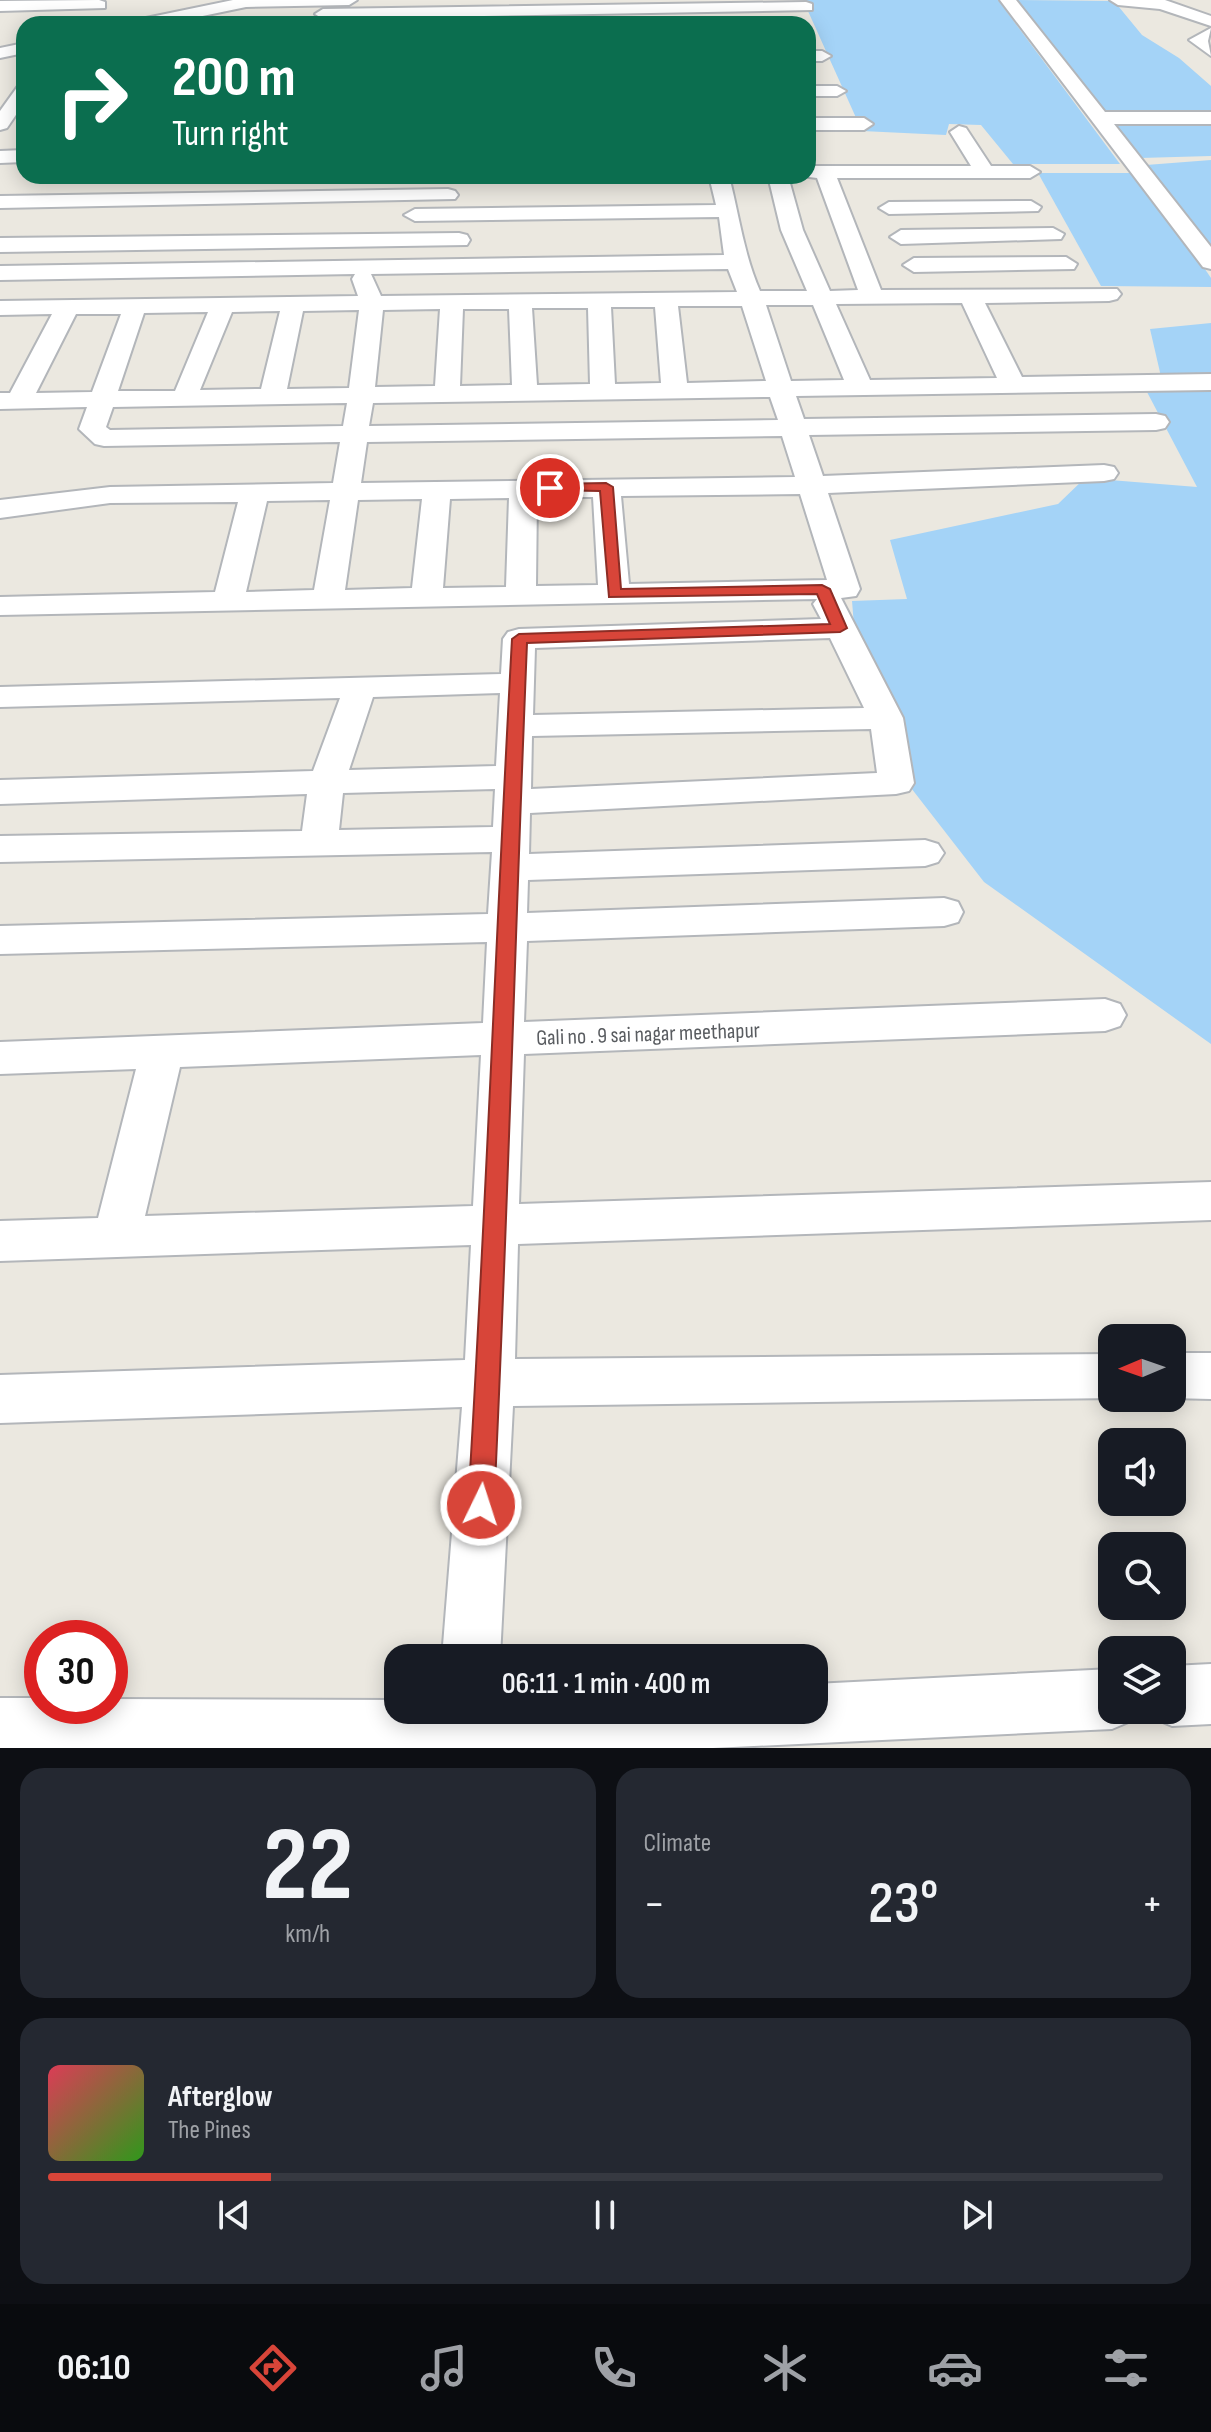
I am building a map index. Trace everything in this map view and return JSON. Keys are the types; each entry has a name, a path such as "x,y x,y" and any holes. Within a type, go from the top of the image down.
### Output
{"street":[{"path":"326,10 375,0"},
{"path":"1008,0 1211,262"},
{"path":"1118,0 1162,4 1211,21"},
{"path":"11,4 101,2"},
{"path":"188,16 238,2 283,2 326,10 806,15"},
{"path":"1211,33 1197,40 1211,51"},
{"path":"816,73 831,73"},
{"path":"816,91 837,91"},
{"path":"4,130 16,108"},
{"path":"1100,118 1211,118"},
{"path":"816,124 864,124"},
{"path":"959,132 985,172"},
{"path":"909,151 919,172"},
{"path":"816,169 1030,172"},
{"path":"873,172 928,297"},
{"path":"816,174 837,211 872,297"},
{"path":"780,184 792,230 860,387"},
{"path":"0,202 723,193"},
{"path":"0,221 367,216 723,193"},
{"path":"0,606 845,589 752,299 726,236 723,193"},
{"path":"956,207 1000,296"},
{"path":"889,208 1031,207"},
{"path":"328,599 361,396 372,303 359,268 367,241 367,216"},
{"path":"901,237 1053,234"},
{"path":"0,245 479,240"},
{"path":"0,273 736,262"},
{"path":"914,265 1066,264"},
{"path":"0,308 1109,294"},
{"path":"970,296 1013,385"},
{"path":"666,300 675,391"},
{"path":"599,301 603,392"},
{"path":"447,395 452,302"},
{"path":"520,302 525,394"},
{"path":"272,398 293,304"},
{"path":"184,399 223,305"},
{"path":"135,306 92,429 104,438 1156,422"},
{"path":"10,401 68,307"},
{"path":"10,401 1211,382"},
{"path":"0,509 110,495 812,485 1104,473"},
{"path":"606,487 614,593"},
{"path":"521,595 523,488"},
{"path":"427,597 437,489"},
{"path":"228,601 255,492"},
{"path":"0,849 319,843 896,783 886,718 822,589"},
{"path":"472,1644 489,1383 519,639 840,628"},
{"path":"0,697 518,683"},
{"path":"319,843 327,782 360,687"},
{"path":"516,726 886,718"},
{"path":"0,792 327,782 511,822 925,853"},
{"path":"0,940 506,928 944,912"},
{"name":"Gali no . 9 sai nagar meethapur","path":"0,1058 1105,1015"},
{"path":"117,1236 162,1052"},
{"path":"0,1241 496,1222 1211,1201"},
{"path":"1186,1376 1211,1376"},
{"path":"0,1399 489,1383 1098,1377"},
{"path":"1186,1695 1211,1694"},
{"path":"0,1728 467,1729 1098,1700"}],"water":[{"path":"803,0 998,0 1120,164 1013,164 981,125 949,124 946,135 862,131 816,29 816,16 810,16"},
{"path":"1017,0 1114,1 1142,35 1179,58 1211,86 1211,156 1140,158"},
{"path":"1211,160 1211,264 1146,165"},
{"path":"1038,173 1140,173 1211,278 1211,287 1101,286"},
{"path":"1211,323 1211,379 1162,381 1150,329"},
{"path":"1211,388 1211,1044 984,882 901,775 856,650 852,601 907,599 890,540 1058,504 1085,478 1197,487 1147,392"}],"route":[{"path":"481,1505 489,1383 519,639 840,628 822,589 614,593 606,487 550,488"}]}
